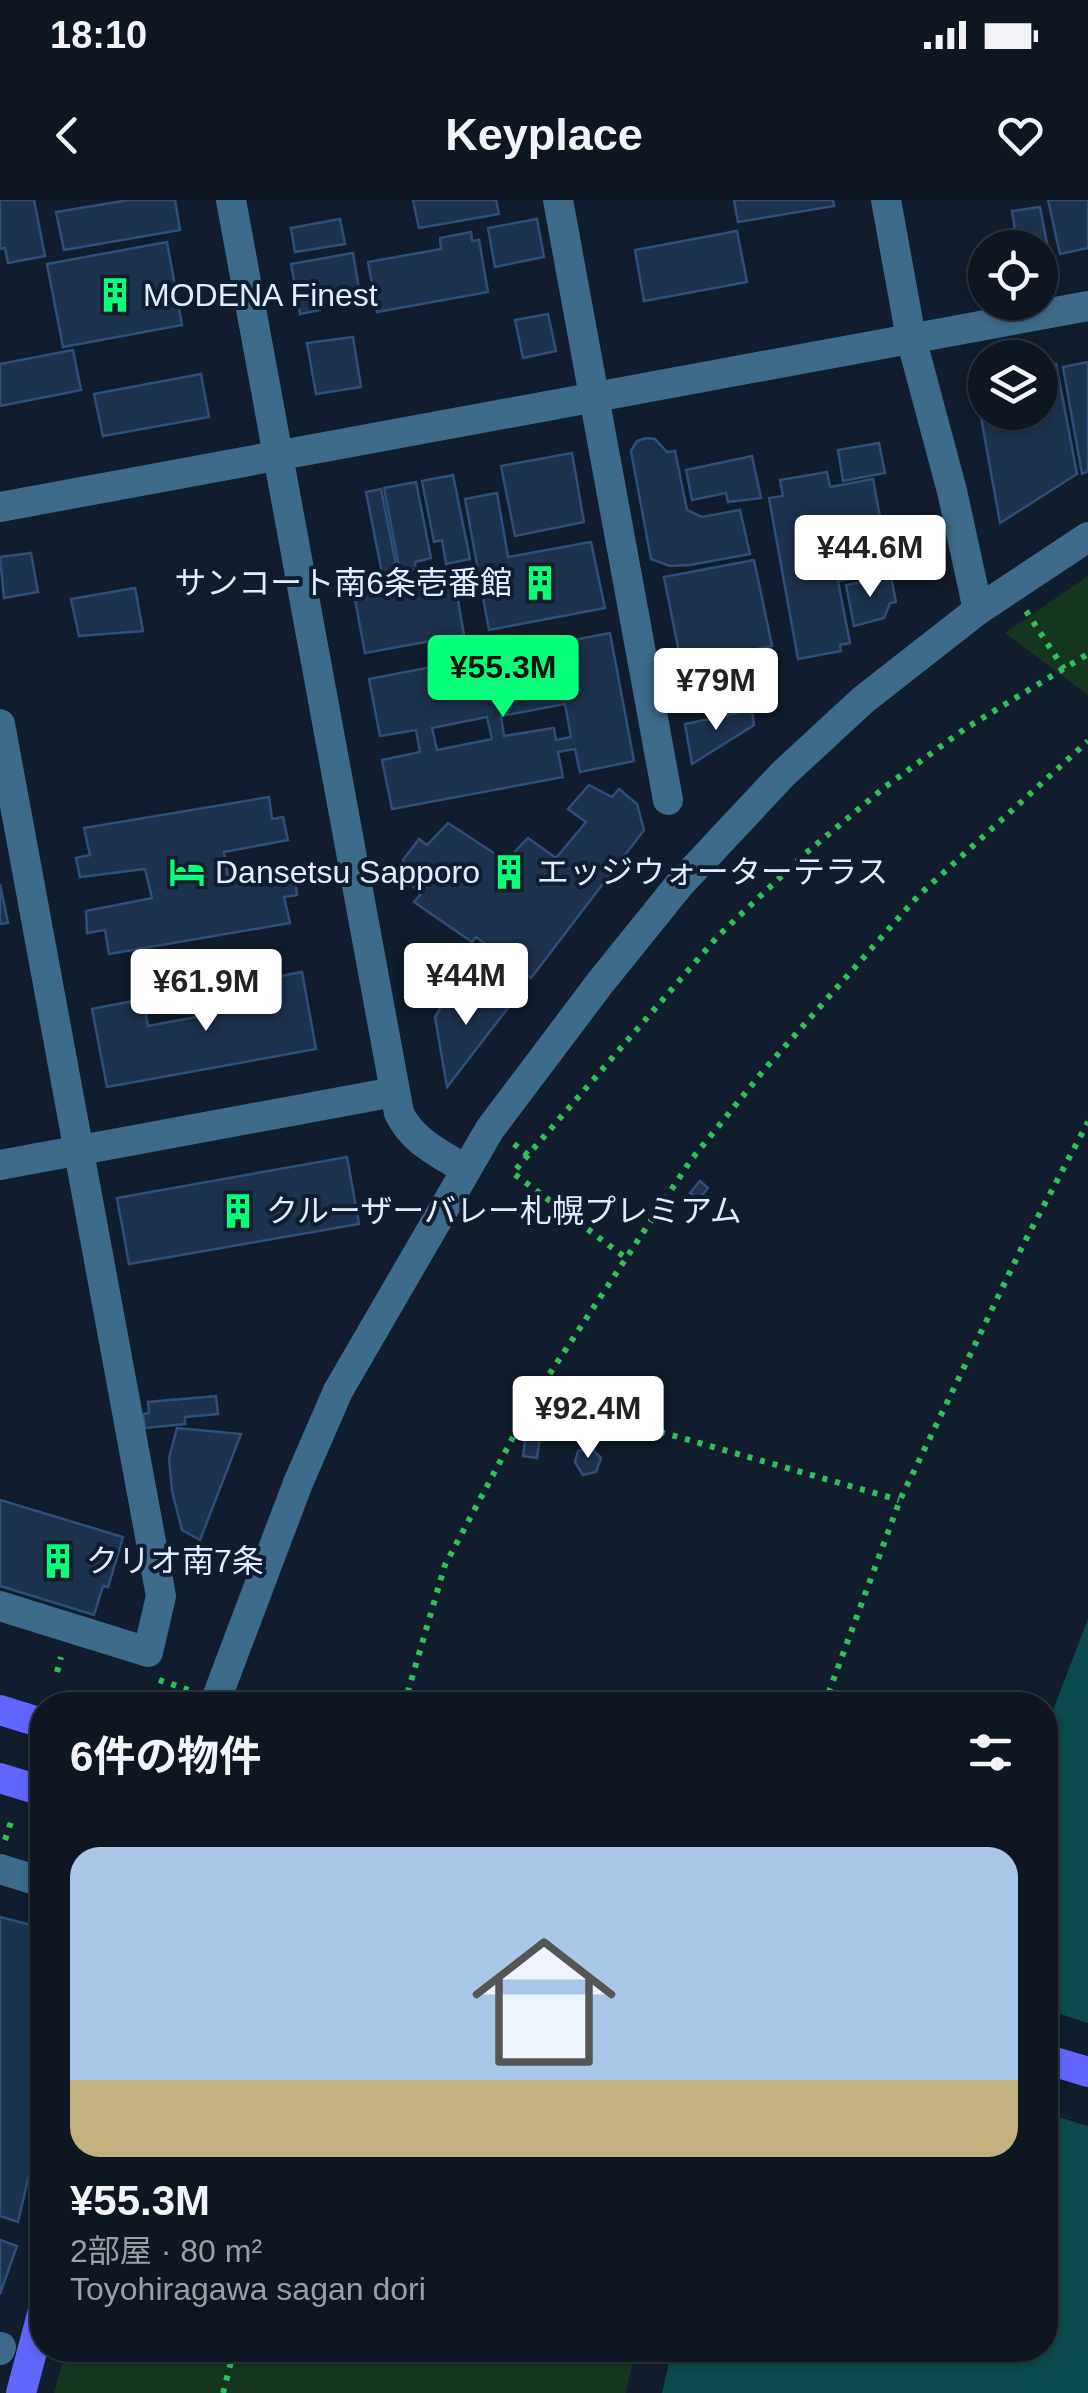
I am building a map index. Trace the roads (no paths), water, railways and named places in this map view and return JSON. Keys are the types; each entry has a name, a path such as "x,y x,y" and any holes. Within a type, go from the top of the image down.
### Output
{"main road":[{"path":"0,1710 30,1719"},
{"path":"0,1778 30,1788"},
{"path":"1058,2063 1088,2072"},
{"path":"21,2393 30,2359"}],"street":[{"path":"231,200 394,1092 406,1128 418,1140 465,1169"},
{"path":"558,200 668,800"},
{"path":"886,200 911,338 952,490 978,610"},
{"path":"0,507 1088,306"},
{"path":"205,1692 338,1391 490,1129 600,983 729,829 863,700 978,610 1088,537"},
{"path":"0,724 161,1596 148,1652 0,1606"},
{"path":"0,1165 394,1092"},
{"path":"2,1856 30,1874"}],"place":[{"name":"MODENA Finest","path":"115,295"},
{"name":"サンコート南6条壱番館","path":"540,583"},
{"name":"Dansetsu Sapporo","path":"187,872"},
{"name":"エッジウォーターテラス","path":"509,872"},
{"name":"クルーザーバレー札幌プレミアム","path":"238,1211"},
{"name":"クリオ南7条","path":"58,1561"}]}
